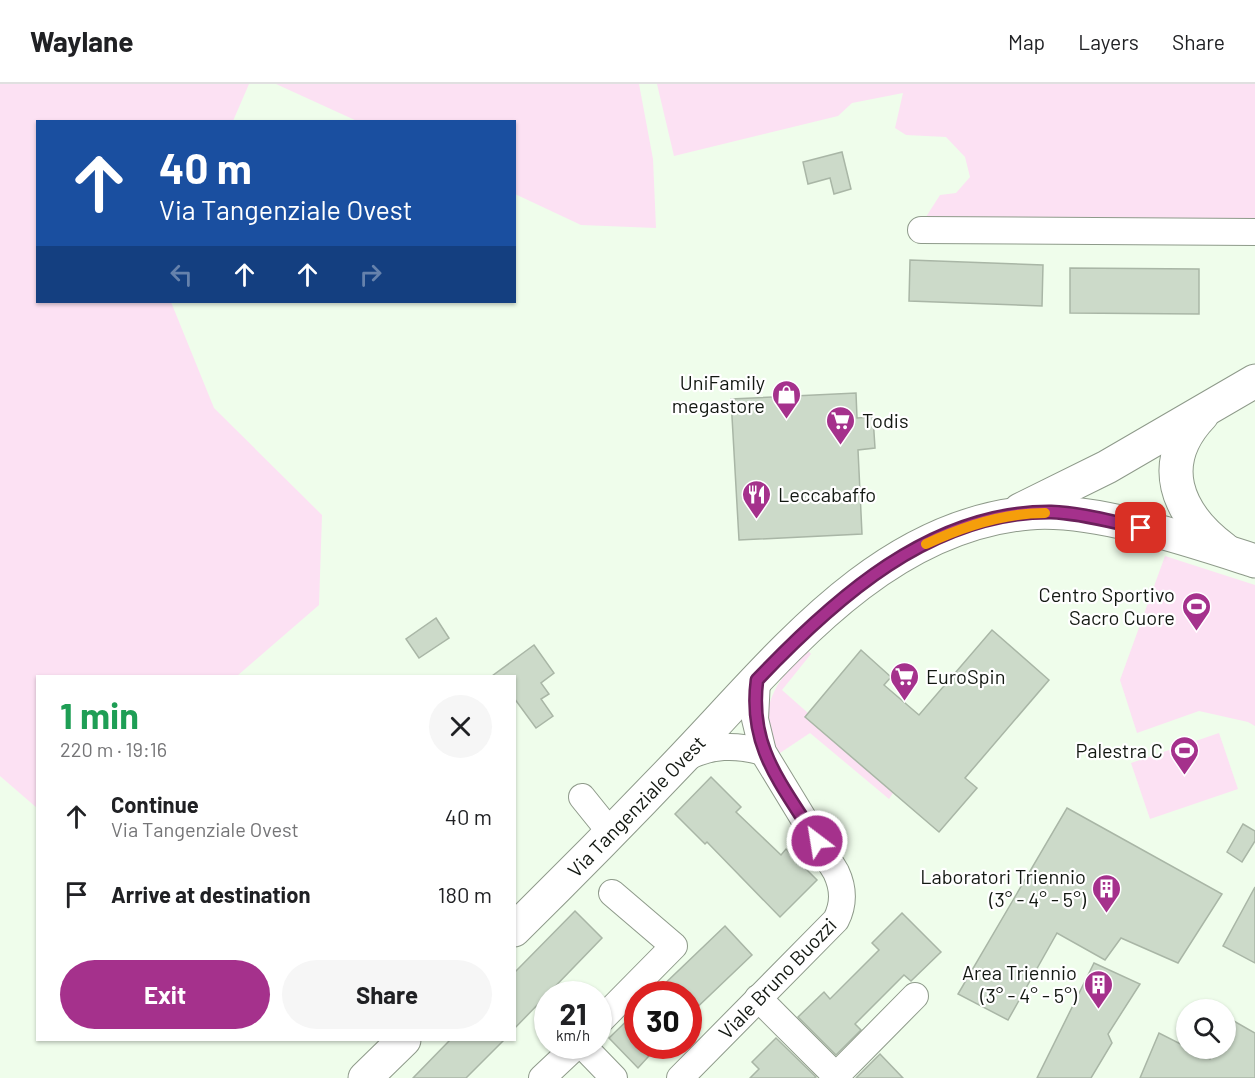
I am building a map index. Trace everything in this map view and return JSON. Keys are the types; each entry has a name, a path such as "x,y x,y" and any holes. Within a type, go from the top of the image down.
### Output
{"main road":[{"path":"1010,515 1107,467 1255,381"},
{"path":"1208,410 1184,443 1176,467 1176,485 1193,518 1242,557"},
{"name":"Via Tangenziale Ovest","path":"516,928 611,833 757,680 835,604 887,566 936,540 1010,515 1053,512 1141,528 1242,557"},
{"path":"365,1078 403,1041"}],"street":[{"path":"921,230 1255,232"},
{"path":"683,758 696,752 725,746 763,752 755,719 757,680"},
{"name":"Viale Bruno Buozzi","path":"680,1078 836,920 843,899 836,872 763,752"},
{"path":"582,797 611,833"},
{"path":"612,893 674,946 612,1009"},
{"path":"758,998 835,1077 915,996"},
{"path":"542,1078 562,1059"},
{"path":"596,1059 614,1078"}],"shaded area":[{"path":"0,84 249,84 233,120 36,120 36,303 171,303 214,408 322,515 319,605 238,675 36,675 36,807 0,776"},
{"path":"276,84 639,84 653,159 656,228 581,225 516,194 516,120 355,120"},
{"path":"657,84 1255,84 1255,224 924,220 940,195 956,193 970,177 965,157 946,137 906,135 895,128 903,93 852,103 838,116 674,156"},
{"name":"Centro Sportivo Sacro Cuore","path":"1165,556 1255,585 1255,726 1248,722 1199,711 1137,733 1120,680"},
{"path":"807,649 811,654 782,690 808,713 805,717 893,793 889,799 810,733 780,753 771,739 768,711 772,697 778,684"},
{"name":"Palestra C","path":"1219,733 1238,789 1150,819 1131,763"}],"building":[{"path":"842,152 851,189 834,194 830,178 808,184 803,162"},
{"path":"910,260 1043,265 1042,306 909,301"},
{"path":"1070,268 1199,269 1199,314 1070,313"},
{"path":"856,393 857,418 873,417 875,448 858,450 862,534 739,540 731,399"},
{"path":"436,618 449,638 419,658 406,639"},
{"path":"992,630 1049,680 965,778 977,788 939,832 805,717 861,650 891,677 884,685 919,715"},
{"path":"534,645 554,673 541,683 549,694 541,699 553,716 536,728 516,701 516,675 493,675"},
{"path":"711,777 741,807 736,812 781,855 786,849 817,880 780,917 707,842 705,844 675,814"},
{"name":"Laboratori Triennio (3° - 4° - 5°)","path":"1067,808 1222,894 1178,963 1121,938 1105,960 1057,933 1008,1020 958,994"},
{"path":"1243,824 1255,831 1255,841 1242,862 1227,852"},
{"path":"1255,887 1255,963 1223,946"},
{"path":"575,911 602,938 560,981 534,981 534,1008 516,1027 516,971"},
{"path":"902,913 941,952 911,981 904,975 855,1024 861,1030 836,1055 798,1017 824,992 830,999 879,950 872,943"},
{"path":"725,926 752,955 702,1003 702,981 668,981"},
{"name":"Area Triennio (3° - 4° - 5°)","path":"1094,963 1140,984 1108,1034 1112,1043 1091,1078 1037,1078"},
{"path":"1236,1022 1255,1033 1255,1078 1140,1078 1159,1033 1176,1042 1176,1059 1236,1059"},
{"path":"624,1024 624,1054 612,1041 612,1035"},
{"path":"776,1038 816,1077 750,1078 759,1069 752,1062"},
{"path":"449,1041 503,1041 466,1078 413,1078"},
{"path":"880,1054 903,1078 856,1078"},
{"path":"629,1059 646,1059 638,1068"}],"slow traffic":[{"path":"926,544 965,528 1010,515 1045,513"}],"place":[{"name":"UniFamily megastore","path":"786,420"},
{"name":"Todis","path":"841,446"},
{"name":"Leccabaffo","path":"757,520"},
{"name":"Centro Sportivo Sacro Cuore","path":"1196,632"},
{"name":"EuroSpin","path":"905,702"},
{"name":"Palestra C","path":"1184,776"},
{"name":"Laboratori Triennio (3° - 4° - 5°)","path":"1107,914"},
{"name":"Area Triennio (3° - 4° - 5°)","path":"1098,1010"}],"route":[{"path":"817,841 763,752 755,719 754,700 757,680 809,628 866,579 887,566 936,540 987,521 1010,515 1053,512 1141,528"}]}
